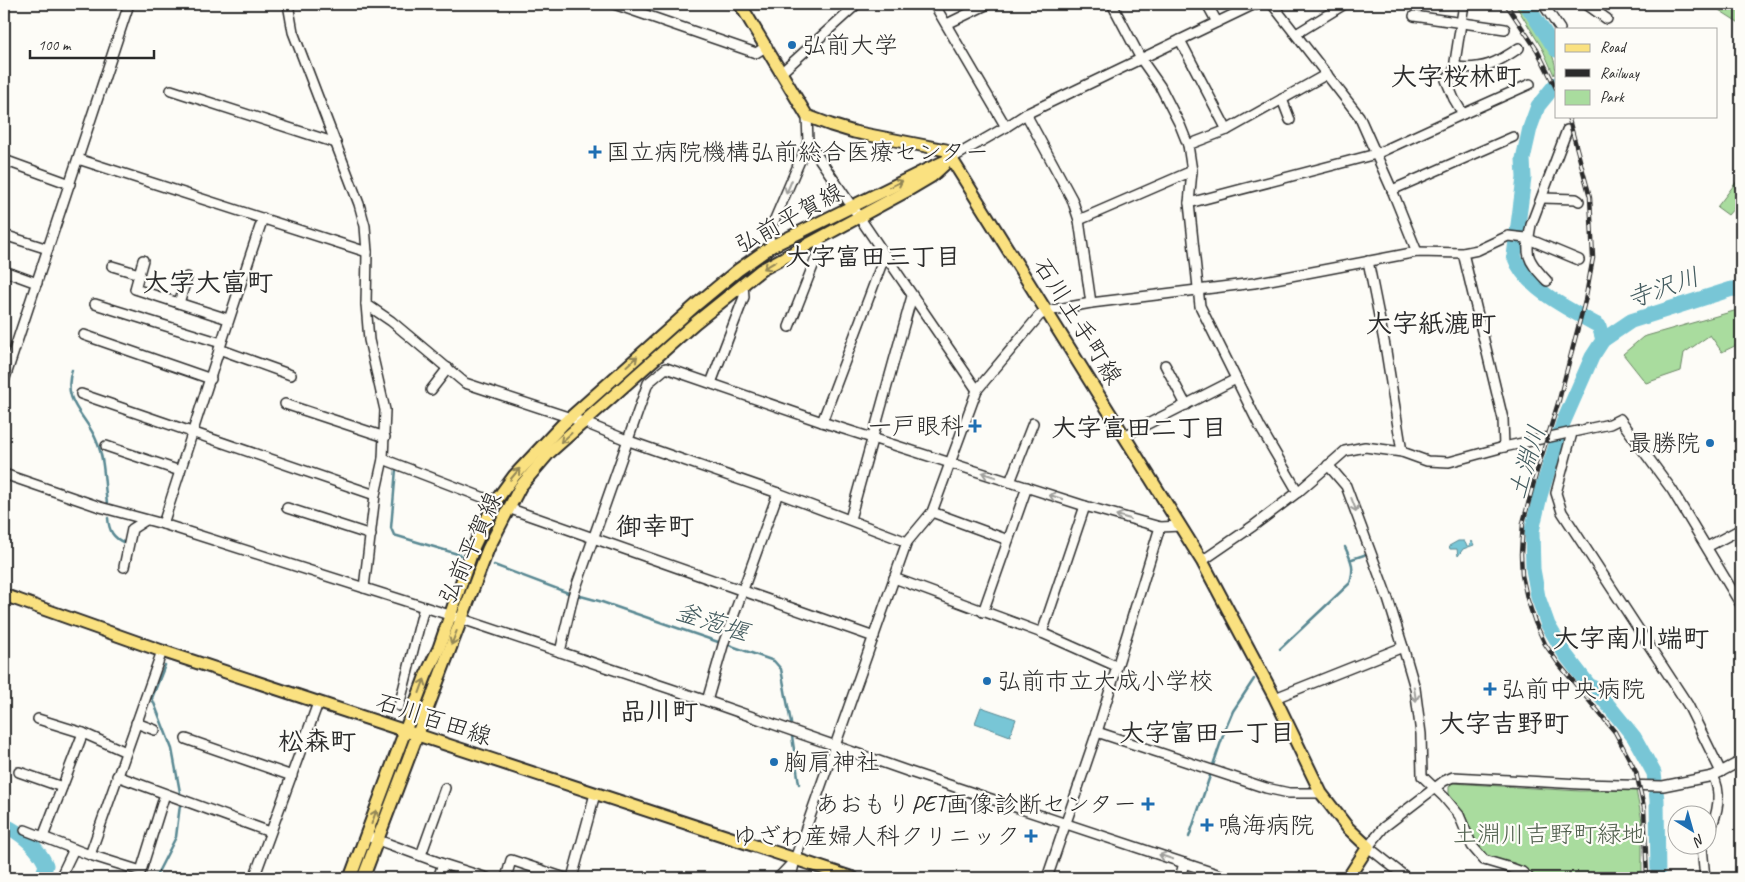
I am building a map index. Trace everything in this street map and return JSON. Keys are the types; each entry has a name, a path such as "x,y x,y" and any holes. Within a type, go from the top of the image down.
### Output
{"main road":[{"path":"740,4 767,46 807,116 831,126 854,132 946,150 952,158"},
{"name":"弘前平賀線","path":"350,878 372,838 411,734 474,546 495,502 514,476 569,417 738,270 772,246 952,158"},
{"name":"弘前平賀線","path":"411,734 462,618 488,549 508,508 520,487 549,453 695,323 761,270 932,176 952,158"},
{"name":"石川土手町線","path":"952,158 1202,561 1274,698 1321,793 1348,828 1368,847"},
{"name":"石川百田線","path":"4,595 162,651 853,878"},
{"name":"弘前平賀線","path":"364,878 372,838"},
{"path":"1348,878 1368,847"}],"street":[{"path":"4,381 7,361 37,282 129,4"},
{"path":"288,4 293,32 359,204 365,226 368,340 385,410 385,437 383,459 375,494 364,588"},
{"path":"614,4 756,53 767,46"},
{"path":"782,72 856,4"},
{"path":"934,4 1006,127"},
{"path":"947,24 988,4"},
{"path":"1112,4 1141,59 1160,86 1180,124 1188,145 1192,170 1189,203 1200,306 1260,427 1298,492"},
{"path":"1207,4 1217,22"},
{"path":"952,158 1026,114 1255,4"},
{"path":"1272,4 1359,116 1417,252"},
{"path":"1296,34 1345,4"},
{"path":"1464,4 1455,62 1456,67 1446,80 1454,99 1464,114"},
{"path":"1543,4 1559,28"},
{"path":"1586,4 1607,19"},
{"path":"1414,16 1505,29"},
{"path":"1180,40 1227,130"},
{"path":"1456,67 1484,67 1505,57 1518,48"},
{"path":"1188,145 1227,130 1327,74"},
{"path":"1189,203 1376,154 1530,84"},
{"path":"172,90 336,143"},
{"path":"1282,100 1290,120"},
{"path":"1026,114 1072,199 1079,220 1091,304"},
{"path":"772,246 768,235 808,142 807,116"},
{"path":"1547,281 1533,266 1528,255 1527,239 1567,130"},
{"path":"1392,190 1513,137"},
{"path":"808,142 977,390"},
{"path":"78,159 367,252"},
{"path":"4,160 70,184"},
{"path":"1079,220 1192,170"},
{"path":"1542,198 1576,198 1580,201"},
{"path":"163,524 211,379 228,319 263,218"},
{"path":"4,235 48,249"},
{"path":"791,878 795,859 834,746 907,542 932,512 977,390 1039,316 1047,311 1198,291 1417,252 1463,253 1478,250 1510,236 1527,239 1579,260"},
{"path":"789,327 820,248 818,239"},
{"path":"1463,253 1504,419 1504,446"},
{"path":"822,422 885,255"},
{"path":"143,260 134,289 228,319"},
{"path":"1368,261 1386,351 1402,452"},
{"path":"112,266 139,274"},
{"path":"4,271 37,282"},
{"path":"178,303 187,277"},
{"path":"711,383 744,297 743,284"},
{"path":"850,520 912,296"},
{"path":"95,304 220,346 291,375"},
{"path":"366,304 391,321 465,383 583,422 628,441 778,493 907,542"},
{"path":"84,335 211,379"},
{"path":"1165,365 1186,405"},
{"path":"431,390 448,368"},
{"path":"560,652 573,596 648,383 666,368 822,422 1085,506 1160,527 1180,526"},
{"path":"1124,436 1236,380"},
{"path":"81,394 375,494"},
{"path":"285,404 385,437"},
{"path":"1202,561 1298,492 1345,450 1366,447 1402,452 1427,461 1449,462 1504,446 1610,424 1620,419 1672,490 1741,605"},
{"path":"1010,482 1032,423"},
{"path":"1572,433 1556,493 1562,512 1688,705 1717,774 1717,804"},
{"path":"106,446 180,471"},
{"path":"383,459 495,502"},
{"path":"1328,465 1346,486 1349,493 1388,599 1403,647 1414,688 1420,734 1422,776 1444,797 1459,816 1472,846 1484,860 1522,872 1529,878"},
{"path":"4,474 100,507 163,524 462,618 834,746 1229,878"},
{"path":"983,612 1027,487"},
{"path":"707,701 723,643 778,493"},
{"path":"1042,633 1085,506"},
{"path":"287,508 371,535"},
{"path":"508,508 874,637"},
{"path":"932,512 1008,540"},
{"path":"129,561 132,529 146,520"},
{"path":"1047,878 1096,732 1160,527"},
{"path":"1707,547 1741,529"},
{"path":"894,578 1042,633 1116,666"},
{"path":"399,706 424,607"},
{"path":"1274,698 1403,647"},
{"path":"90,855 162,651"},
{"path":"254,878 318,703"},
{"path":"38,719 126,752"},
{"path":"136,723 155,730"},
{"path":"1096,732 1242,782 1289,793 1321,793"},
{"path":"43,838 82,734"},
{"path":"186,739 292,776"},
{"path":"1407,878 1368,847 1384,828 1444,781 1453,777 1580,784 1660,785 1689,782 1717,774 1741,761"},
{"path":"20,772 62,787"},
{"path":"117,776 270,832"},
{"path":"421,855 445,788"},
{"path":"25,830 90,855 141,871 165,794"},
{"path":"572,878 595,794"},
{"path":"372,838 487,878"},
{"path":"60,878 74,849"},
{"path":"1703,854 1705,878"},
{"path":"778,878 795,859"},
{"path":"506,878 511,860 565,878"},
{"path":"1180,878 1184,863"},
{"path":"438,878 443,864"}],"green space":[{"path":"1515,4 1522,4 1538,28 1554,60 1554,75 1543,50"},
{"path":"1723,4 1741,4 1741,24 1719,10"},
{"path":"1741,176 1741,200 1728,215 1717,207"},
{"path":"1741,309 1741,343 1722,352 1710,335 1684,353 1681,371 1646,383 1623,354 1643,337"},
{"name":"土淵川吉野町緑地","path":"1452,783 1580,791 1636,790 1642,821 1642,878 1533,878 1484,854 1449,797 1449,787"}],"water":[{"path":"1458,541 1464,541 1469,546 1472,541 1474,545 1463,549 1458,556 1457,549 1450,549 1449,546"},
{"path":"981,707 1016,719 1010,736 975,723"}],"waterway":[{"name":"土淵川","path":"1526,4 1555,48"},
{"name":"土淵川","path":"1555,85 1538,106 1530,128 1523,159 1524,178 1514,256 1520,268 1538,289 1599,326 1603,340"},
{"name":"土淵川","path":"1658,878 1657,800 1654,773 1634,737 1595,689 1588,684 1565,654 1548,625 1538,597 1533,569 1532,531 1540,496 1563,423 1592,357 1603,340 1631,321 1732,289 1741,290"},
{"path":"72,370 70,381 72,400 93,433 100,449 107,503"},
{"name":"釜萢堰","path":"396,469 391,528 394,535 461,555"},
{"path":"108,518 112,534 125,543"},
{"path":"1280,649 1350,583 1352,564 1345,547"},
{"path":"1352,559 1364,555"},
{"name":"釜萢堰","path":"494,565 571,594"},
{"name":"釜萢堰","path":"577,595 721,643"},
{"name":"釜萢堰","path":"726,644 774,661 781,669 791,723"},
{"path":"165,665 152,698 172,749 180,792"},
{"path":"1212,768 1233,711 1254,679"},
{"name":"釜萢堰","path":"792,736 799,784"},
{"path":"1189,837 1211,773"},
{"path":"155,878 176,837 180,805"},
{"path":"4,825 23,836 43,858 46,865 42,878"}],"railway":[{"path":"1506,4 1537,50 1555,86"},
{"path":"1569,118 1590,197 1593,258 1585,301 1559,400 1523,523 1522,575 1527,598 1545,644 1558,663 1615,732 1636,772 1644,808 1647,878"}],"place":[{"name":"弘前大学","path":"792,45"},
{"name":"国立病院機構弘前総合医療センター","path":"595,152"},
{"name":"一戸眼科","path":"975,426"},
{"name":"最勝院","path":"1710,443"},
{"name":"弘前市立大成小学校","path":"987,681"},
{"name":"弘前中央病院","path":"1490,689"},
{"name":"胸肩神社","path":"774,762"},
{"name":"あおもりPET画像診断センター","path":"1148,804"},
{"name":"鳴海病院","path":"1207,825"},
{"name":"ゆざわ産婦人科クリニック","path":"1031,836"}],"district":[{"name":"大字桜林町","path":"1456,76"},
{"name":"大字富田三丁目","path":"873,257"},
{"name":"大字大富町","path":"208,282"},
{"name":"大字紙漉町","path":"1431,323"},
{"name":"大字富田二丁目","path":"1139,428"},
{"name":"御幸町","path":"655,526"},
{"name":"大字南川端町","path":"1631,638"},
{"name":"品川町","path":"659,711"},
{"name":"大字吉野町","path":"1504,723"},
{"name":"大字富田一丁目","path":"1207,733"},
{"name":"松森町","path":"317,741"}],"water label":[{"name":"寺沢川","path":"1663,288"}]}
